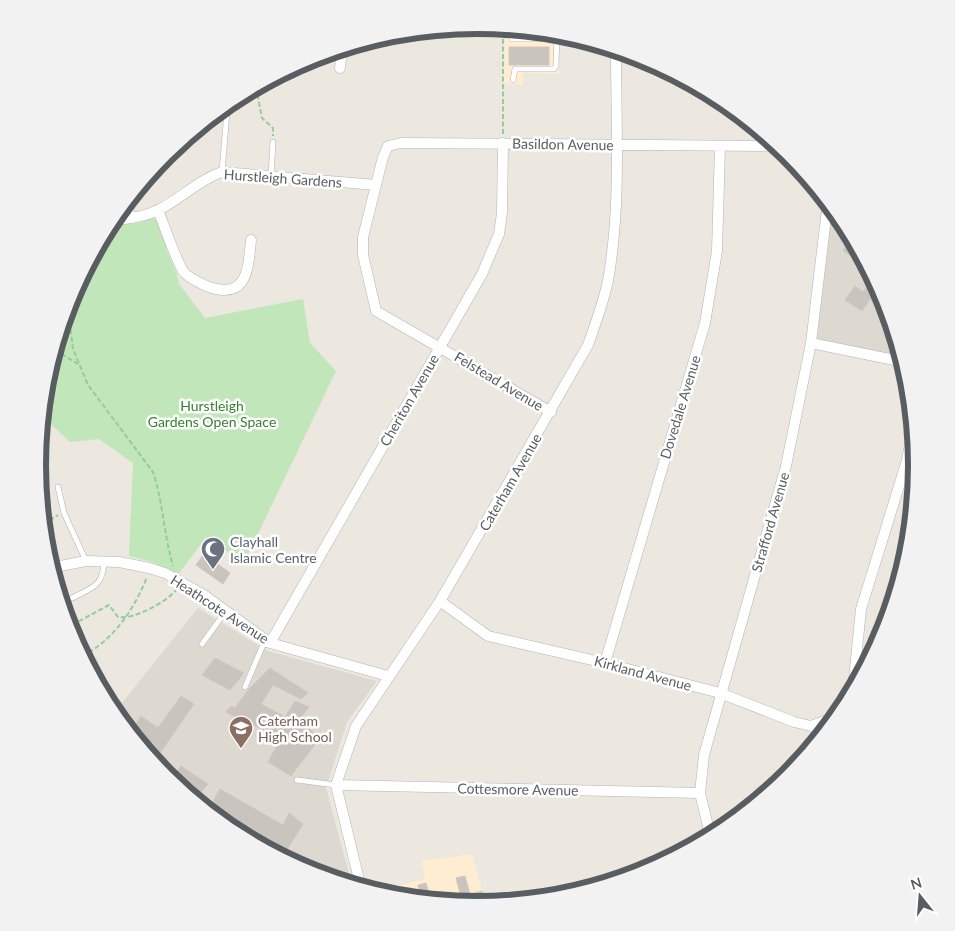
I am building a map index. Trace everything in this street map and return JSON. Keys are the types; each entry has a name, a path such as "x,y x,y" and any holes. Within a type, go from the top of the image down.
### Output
{"street":[{"path":"340,68 341,56"},
{"name":"Caterham Avenue","path":"336,785 356,726 440,601 551,412 588,345 601,309 609,275 615,211 616,57"},
{"name":"Basildon Avenue","path":"376,185 388,146 401,143 768,146"},
{"name":"Cheriton Avenue","path":"270,643 482,274 499,234 502,213 502,144"},
{"name":"Dovedale Avenue","path":"605,663 705,324 717,251 720,146"},
{"name":"Hurstleigh Gardens","path":"124,219 131,219 158,210 208,177 222,172 376,185"},
{"name":"Felstead Avenue","path":"376,185 363,237 372,299 376,311 440,346 551,412"},
{"path":"158,210 184,274 204,285 222,291 238,286 248,272 251,240"},
{"name":"Strafford Avenue","path":"709,829 700,793 704,755 720,693 786,466 811,343 827,213"},
{"path":"811,343 896,360"},
{"name":"Kirkland Avenue","path":"858,669 861,609 909,456"},
{"name":"Heathcote Avenue","path":"58,566 86,560 149,568 178,580 226,611 270,643 388,676"},
{"name":"Kirkland Avenue","path":"440,601 488,636 605,663 720,693 794,722 811,726 825,721"},
{"path":"336,785 358,880"},
{"name":"Cottesmore Avenue","path":"336,785 700,793"}],"lane":[{"path":"511,35 512,39 550,40"},
{"path":"513,80 515,69 554,69 556,66 557,41"},
{"path":"222,172 227,115"},
{"path":"271,176 273,142"},
{"path":"131,208 131,219"},
{"path":"58,487 64,513 86,560"},
{"path":"72,598 99,583 103,577 104,561"},
{"path":"202,644 226,611"},
{"path":"245,687 263,645 270,643"},
{"path":"297,780 336,785"}],"path":[{"path":"502,144 503,35"},
{"path":"258,95 262,118 273,128 273,142"},
{"path":"69,326 78,364 99,402 147,460 153,472 159,489 166,544 178,580 176,589 169,597 134,616 125,618 115,615 109,605 76,623"},
{"path":"60,354 78,364"},
{"path":"49,521 64,513"},
{"path":"89,653 100,646 125,618 141,592 149,568"}],"shaded area":[{"path":"536,37 559,41 559,74 523,73 523,85 504,83 505,38"},
{"path":"826,211 865,275 886,327 896,360 811,343"},
{"name":"Caterham High School","path":"198,608 268,651 377,681 347,722 326,788 350,878 287,853 215,808 172,771 135,728 120,706"},
{"path":"472,854 484,897 421,894 388,888 425,879 422,861"}],"green space":[{"name":"Hurstleigh Gardens Open Space","path":"153,218 159,221 165,236 166,249 177,274 179,284 205,318 303,299 310,343 336,371 244,563 206,537 178,575 152,562 129,556 133,463 99,439 70,442 48,422 60,354 90,275 120,225 138,223"}],"building":[{"path":"509,47 549,47 549,65 509,65"},
{"path":"847,244 856,260 843,251"},
{"path":"859,264 864,273 857,268"},
{"path":"855,286 863,292 866,288 873,292 877,304 870,299 862,311 845,300"},
{"path":"204,554 230,573 223,584 196,565"},
{"path":"215,658 244,673 230,690 202,675"},
{"path":"270,668 308,693 301,699 273,685 261,704 285,717 295,701 309,707 299,720 320,738 291,776 268,762 281,738 225,712 232,706 235,708 249,689"},
{"path":"181,696 194,704 160,753 154,751 134,727 141,716 158,728"},
{"path":"181,766 208,784 199,795 176,774"},
{"path":"220,789 283,825 289,813 303,824 285,852 238,824 211,805"},
{"path":"465,876 470,894 482,891 483,897 461,896 456,878"},
{"path":"426,883 428,890 420,893 418,885"}],"place":[{"name":"Clayhall Islamic Centre","path":"213,570"},
{"name":"Caterham High School","path":"241,749"}]}
